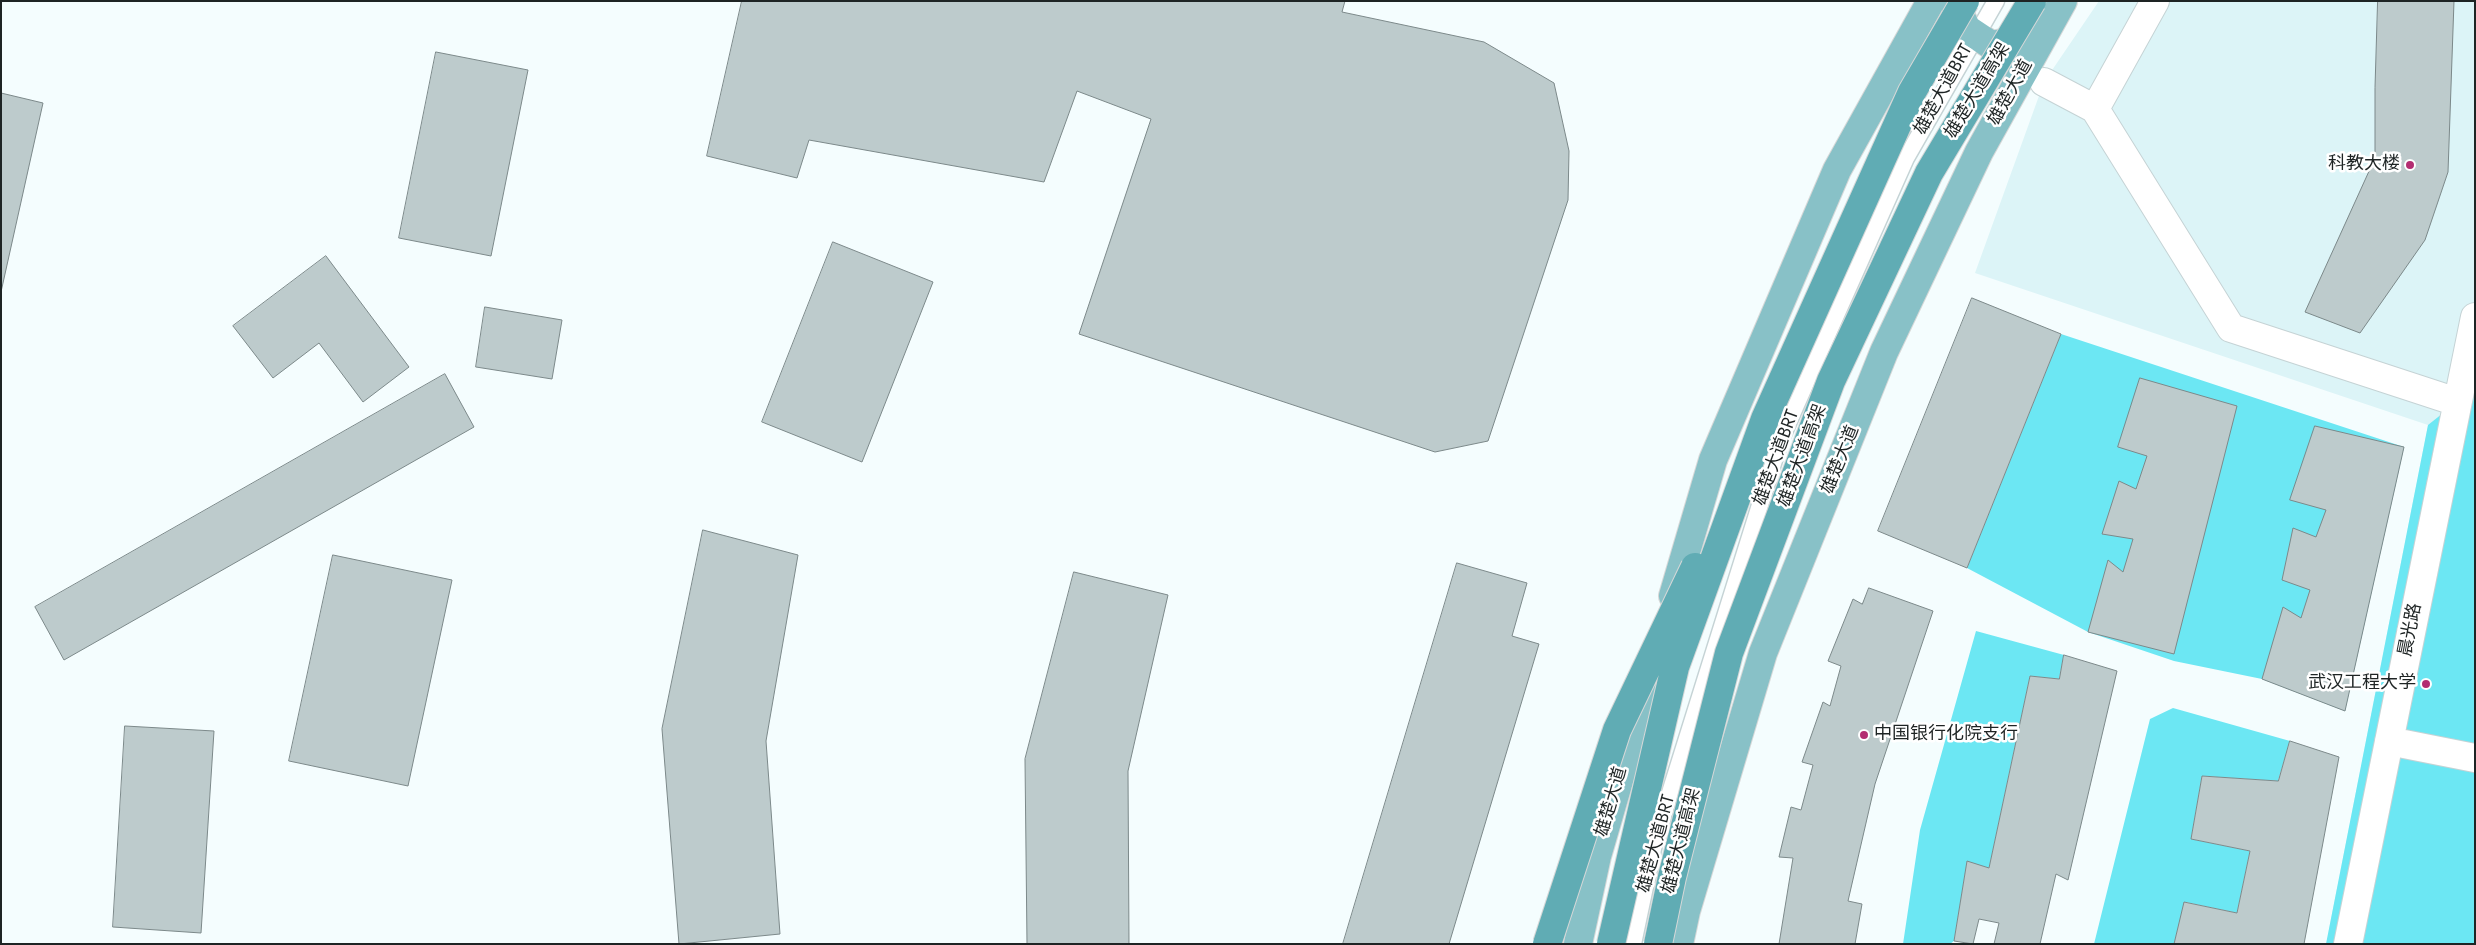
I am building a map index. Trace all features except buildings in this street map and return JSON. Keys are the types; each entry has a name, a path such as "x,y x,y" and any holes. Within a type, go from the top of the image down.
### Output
{"highway":[{"path":"1547,944 1617,730 1766,419 1912,92 1965,1"},
{"name":"雄楚大道高架","path":"1658,944 1672,877 1729,653 1830,381 1929,173 2032,1"},
{"path":"1611,944 1675,667 1766,419"}],"main road":[{"name":"雄楚大道","path":"1578,944 1597,856 1713,460 1837,170 1931,1"},
{"path":"1953,1 1967,29 1991,45 2031,38 2060,6"},
{"name":"雄楚大道","path":"1680,944 1686,911 1763,653 1884,352 1979,152 2060,6"}],"street":[{"path":"2095,109 2155,1"},
{"path":"2044,82 2095,109 2231,328 2457,402"},
{"name":"晨光路","path":"2348,944 2475,316"},
{"path":"2389,742 2475,758"}],"lane":[{"name":"雄楚大道BRT","path":"1633,944 1654,844 1780,441 1906,158 1975,34 1996,1"}],"shaded area":[{"name":"武汉工程大学","path":"2099,1 2475,1 2475,944 2326,944 2428,425 1975,273 2044,82"},
{"path":"2475,317 2475,944 2326,944 2428,425 2457,402"},
{"path":"2061,334 2404,447 2345,711 2262,679 2174,661 2088,632 1967,568"},
{"path":"1976,631 2064,655 2059,679 2030,676 1989,868 1967,862 1954,941 1950,944 1903,944 1920,830"},
{"path":"2173,708 2290,741 2278,781 2202,776 2191,839 2250,851 2237,913 2185,902 2174,944 2094,944 2150,719"}],"place":[{"name":"科教大楼","path":"2410,165"},
{"name":"武汉工程大学","path":"2426,684"},
{"name":"中国银行化院支行","path":"1864,735"}]}
